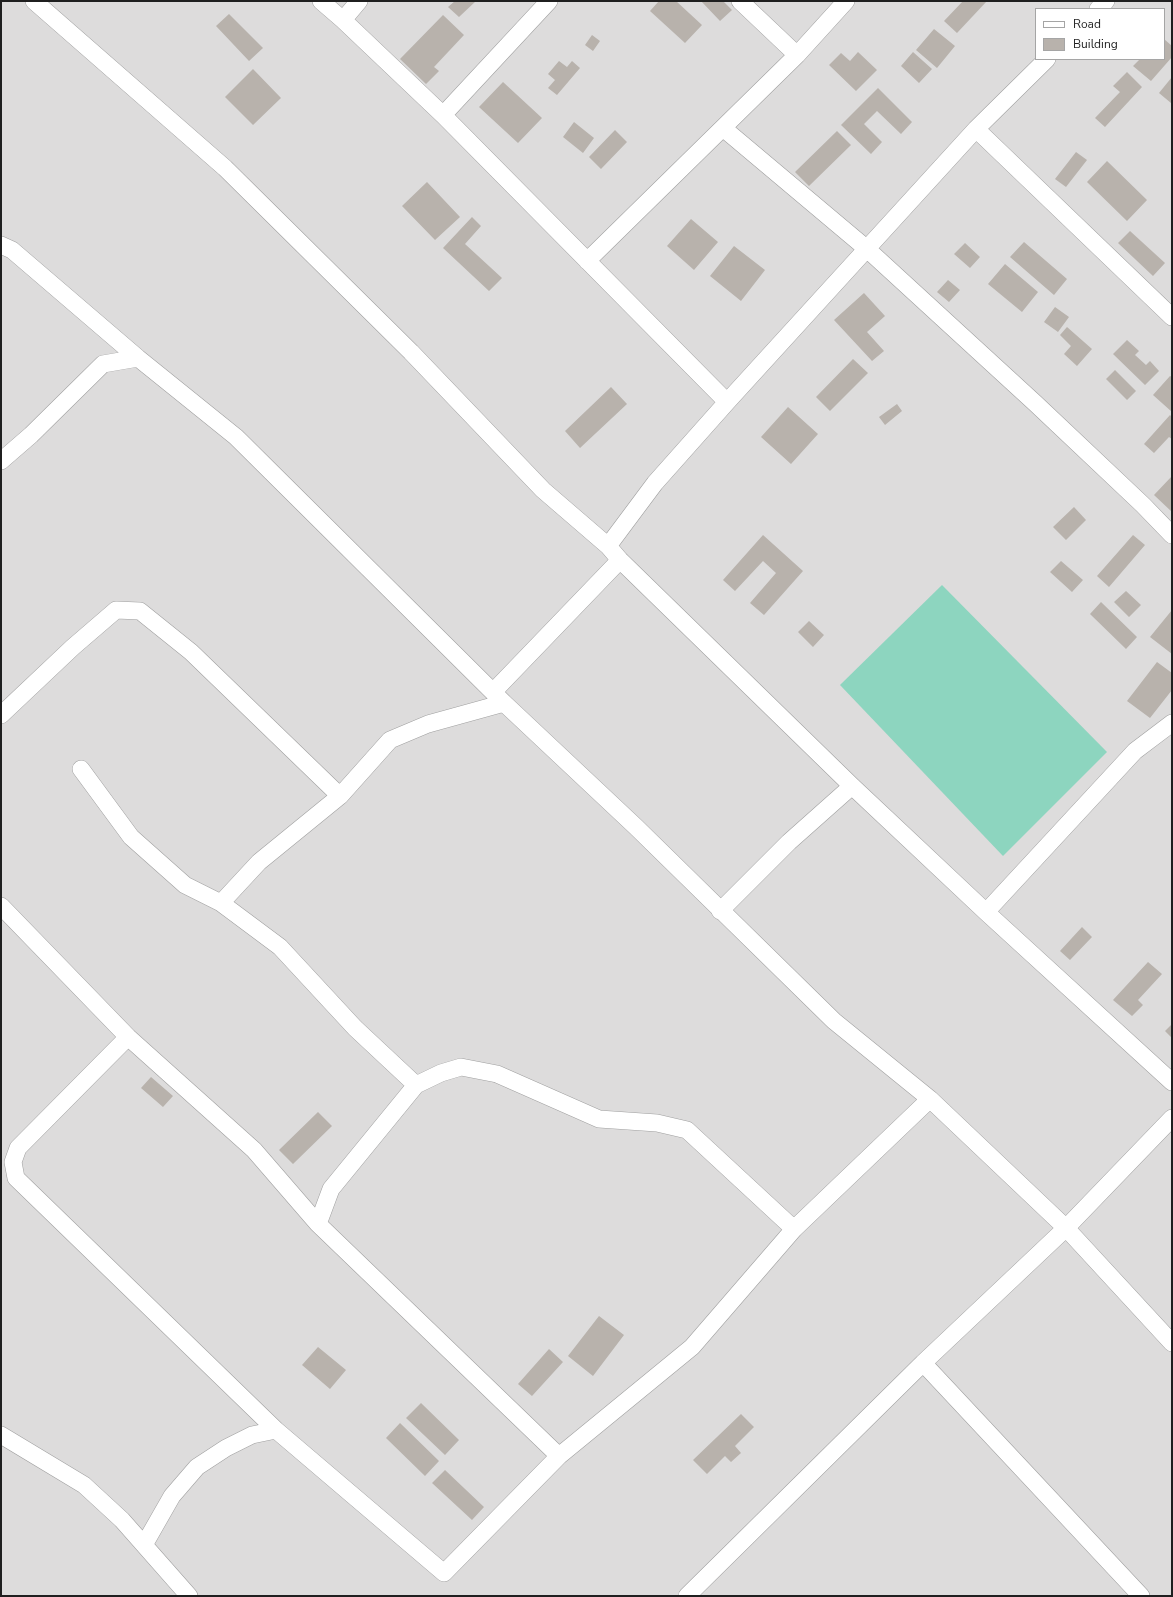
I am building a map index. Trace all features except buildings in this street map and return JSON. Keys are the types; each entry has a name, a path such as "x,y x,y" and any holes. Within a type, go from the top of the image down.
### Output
{"street":[{"path":"34,1 224,168 411,352 543,490 608,546 620,560 852,786 986,912 1172,1082"},
{"path":"321,1 443,115 726,402"},
{"path":"343,20 359,1"},
{"path":"443,115 549,1"},
{"path":"740,1 797,55"},
{"path":"588,261 797,55 846,1"},
{"path":"608,546 655,483 726,402 976,129 1046,60"},
{"path":"723,128 867,248 1035,403 1143,505 1172,535"},
{"path":"976,129 1172,317"},
{"path":"1,246 12,250 138,358 236,437 498,698 636,827 720,911 834,1021 930,1099 1066,1228 1172,1343"},
{"path":"1,461 31,435 103,364 138,358"},
{"path":"221,903 259,862 340,796 390,740 498,698 620,560"},
{"path":"1,715 73,647 116,610 140,611 191,652 340,796"},
{"path":"986,912 1136,751 1172,723"},
{"path":"81,769 131,837 184,885 221,903 280,946 355,1028 416,1085"},
{"path":"720,911 789,842 852,786"},
{"path":"1,906 128,1037 254,1150 318,1224 559,1456"},
{"path":"128,1037 18,1148 13,1162 16,1178 276,1430 444,1573 559,1456 692,1347 794,1229 930,1099"},
{"path":"318,1224 331,1189 416,1085 441,1073 460,1067 497,1074 599,1120 657,1123 687,1130 794,1229"},
{"path":"687,1596 923,1362 1066,1228 1172,1118"},
{"path":"923,1362 1141,1596"},
{"path":"144,1545 172,1496 197,1467 226,1448 252,1435 276,1430"},
{"path":"1,1435 84,1485 122,1520 189,1596"}],"shaded area":[{"path":"1,1 1172,1 1172,1596 1,1596"}],"green space":[{"path":"942,585 1107,752 1003,856 840,685"}]}
